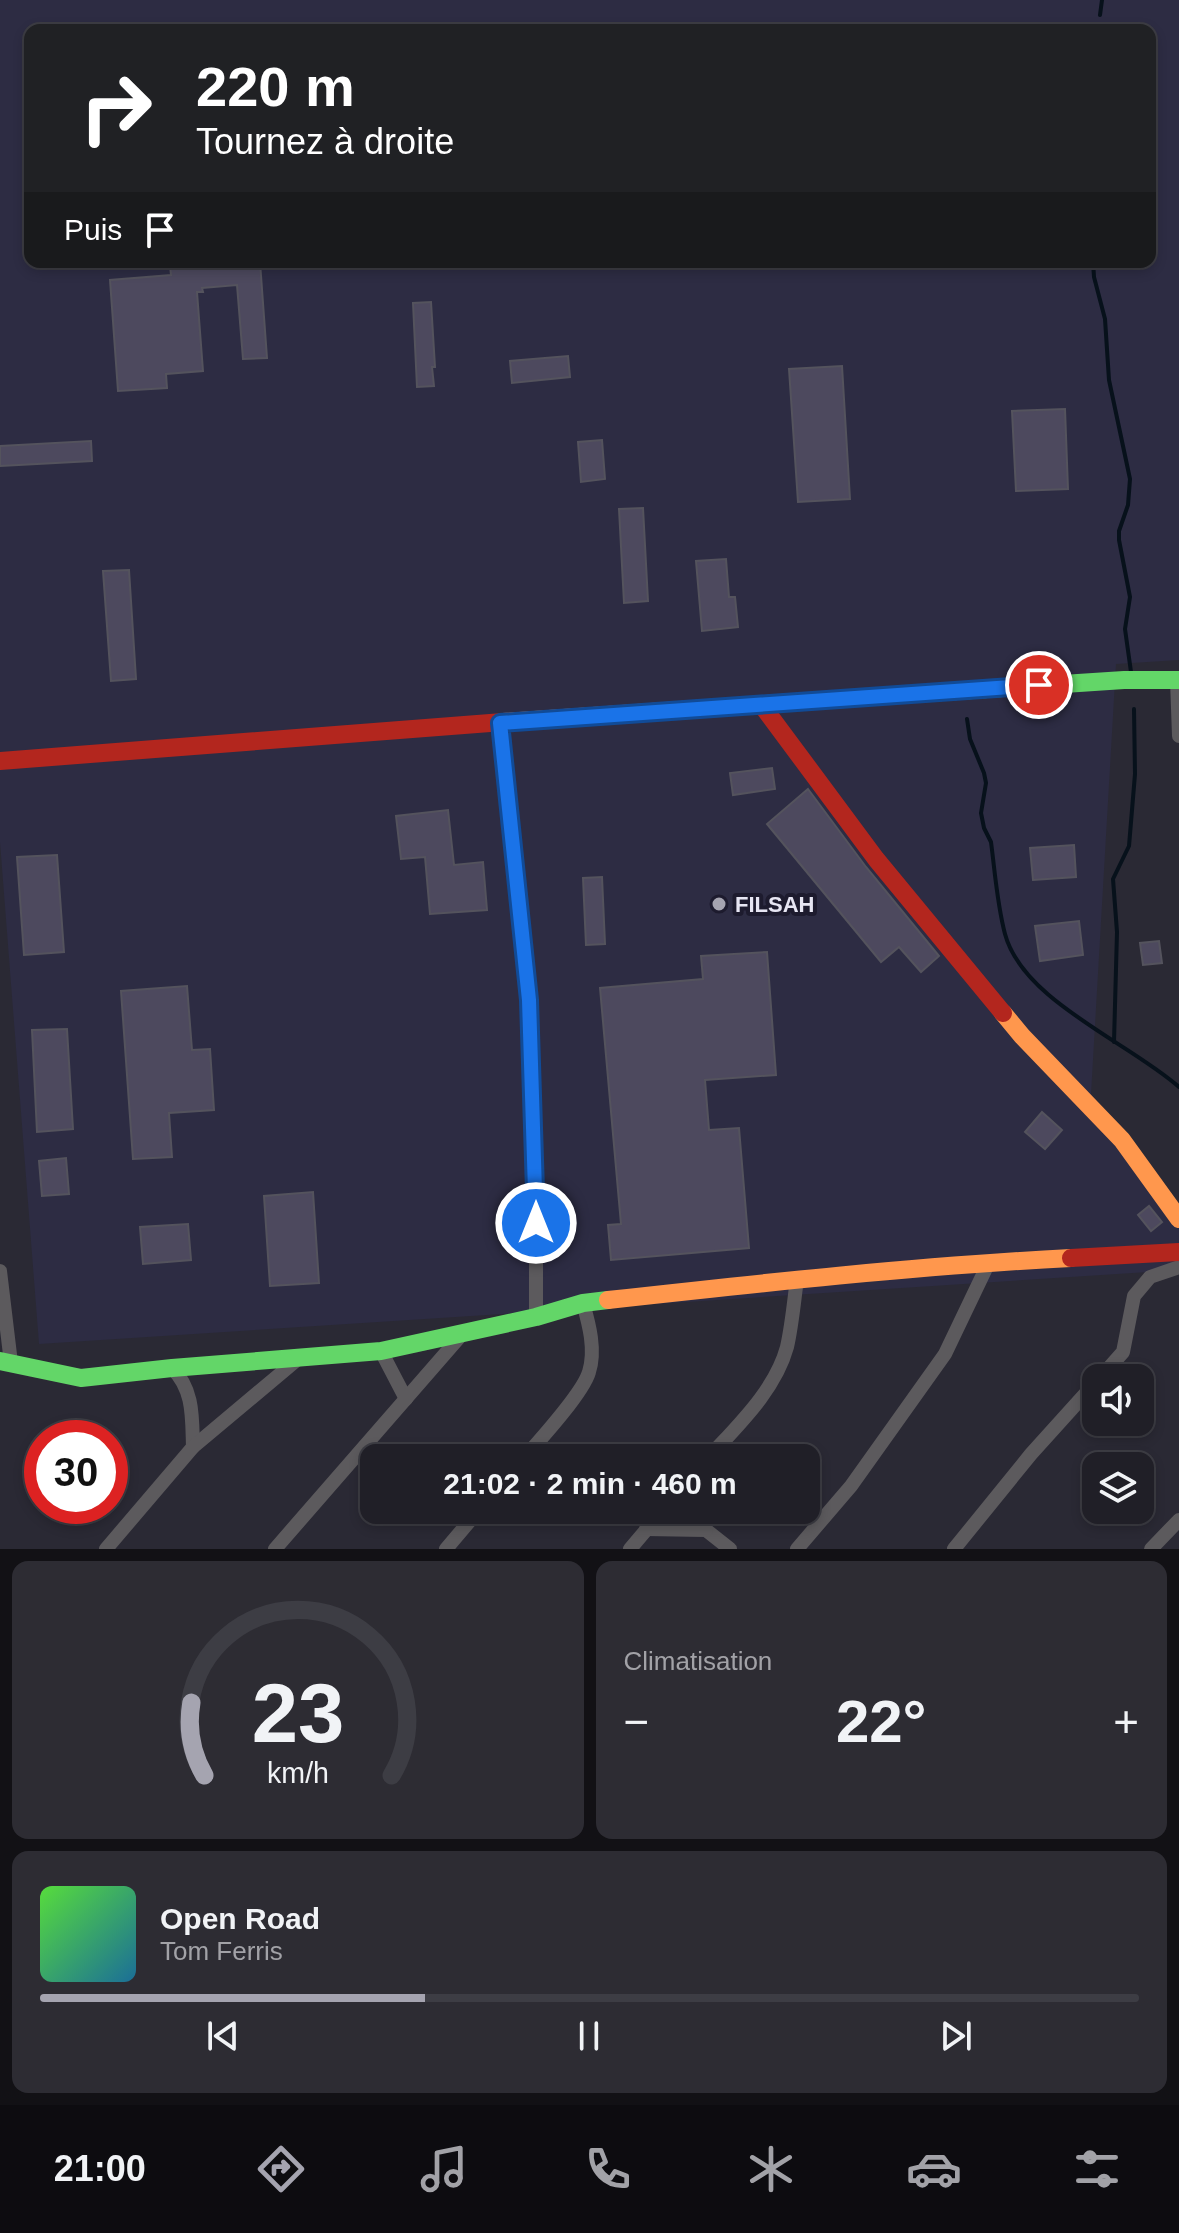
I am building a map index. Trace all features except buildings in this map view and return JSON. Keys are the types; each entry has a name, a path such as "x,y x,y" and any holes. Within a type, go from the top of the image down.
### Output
{"main road":[{"path":"0,761 761,704 1124,680 1178,680"},
{"path":"761,704 876,859 1022,1036 1122,1140 1179,1219"},
{"path":"5,1362 81,1378 381,1351 536,1317 583,1303 989,1262 1179,1252"}],"street":[{"path":"1178,680 1179,736"},
{"path":"500,723 529,1000 536,1191 536,1317"},
{"path":"797,1549 851,1486 945,1354 989,1262"},
{"path":"1112,1364 1123,1352 1134,1296 1150,1277 1179,1267"},
{"path":"0,1271 5,1362"},
{"path":"721,1444 747,1415 773,1378 787,1346 797,1279"},
{"path":"536,1444 575,1396 589,1373 592,1351 583,1303"},
{"path":"282,1547 465,1331"},
{"path":"381,1351 406,1399"},
{"path":"106,1549 193,1447 298,1358"},
{"path":"172,1368 182,1377 189,1393 193,1447"},
{"path":"954,1549 1031,1454 1082,1398"},
{"path":"1151,1549 1179,1520"},
{"path":"446,1549 467,1524"},
{"path":"630,1549 650,1524"},
{"path":"703,1524 706,1530 730,1549"},
{"path":"646,1529 706,1530"}],"shaded area":[{"path":"0,0 1179,0 1179,660 1116,664 1091,1094 1179,1209 1179,1270 39,1344 0,842"}],"waterway":[{"path":"1100,15 1102,0"},
{"path":"1093,268 1105,319 1109,380 1130,479 1128,505 1119,540 1130,597 1125,629 1131,672"},
{"path":"1114,1042 1117,932 1113,879 1129,846 1135,774 1134,709"},
{"path":"967,719 970,739 986,783 981,813 991,842 1002,923 1016,958 1033,980 1055,1000 1179,1087"}],"traffic: fast":[{"path":"942,692 1124,680 1179,680"},
{"path":"0,1361 81,1378 381,1351 536,1317 583,1303 608,1300"}],"traffic: slow":[{"path":"503,722 942,692"},
{"path":"1003,1013 1122,1140 1179,1219"},
{"path":"608,1300 897,1270 1071,1258"}],"traffic: jam":[{"path":"761,704 876,859 1003,1013"},
{"path":"0,761 503,722"},
{"path":"1071,1258 1179,1252"}],"place":[{"name":"FILSAH","path":"719,904"}],"route":[{"path":"536,1223 529,1000 500,723 1039,685"}]}
